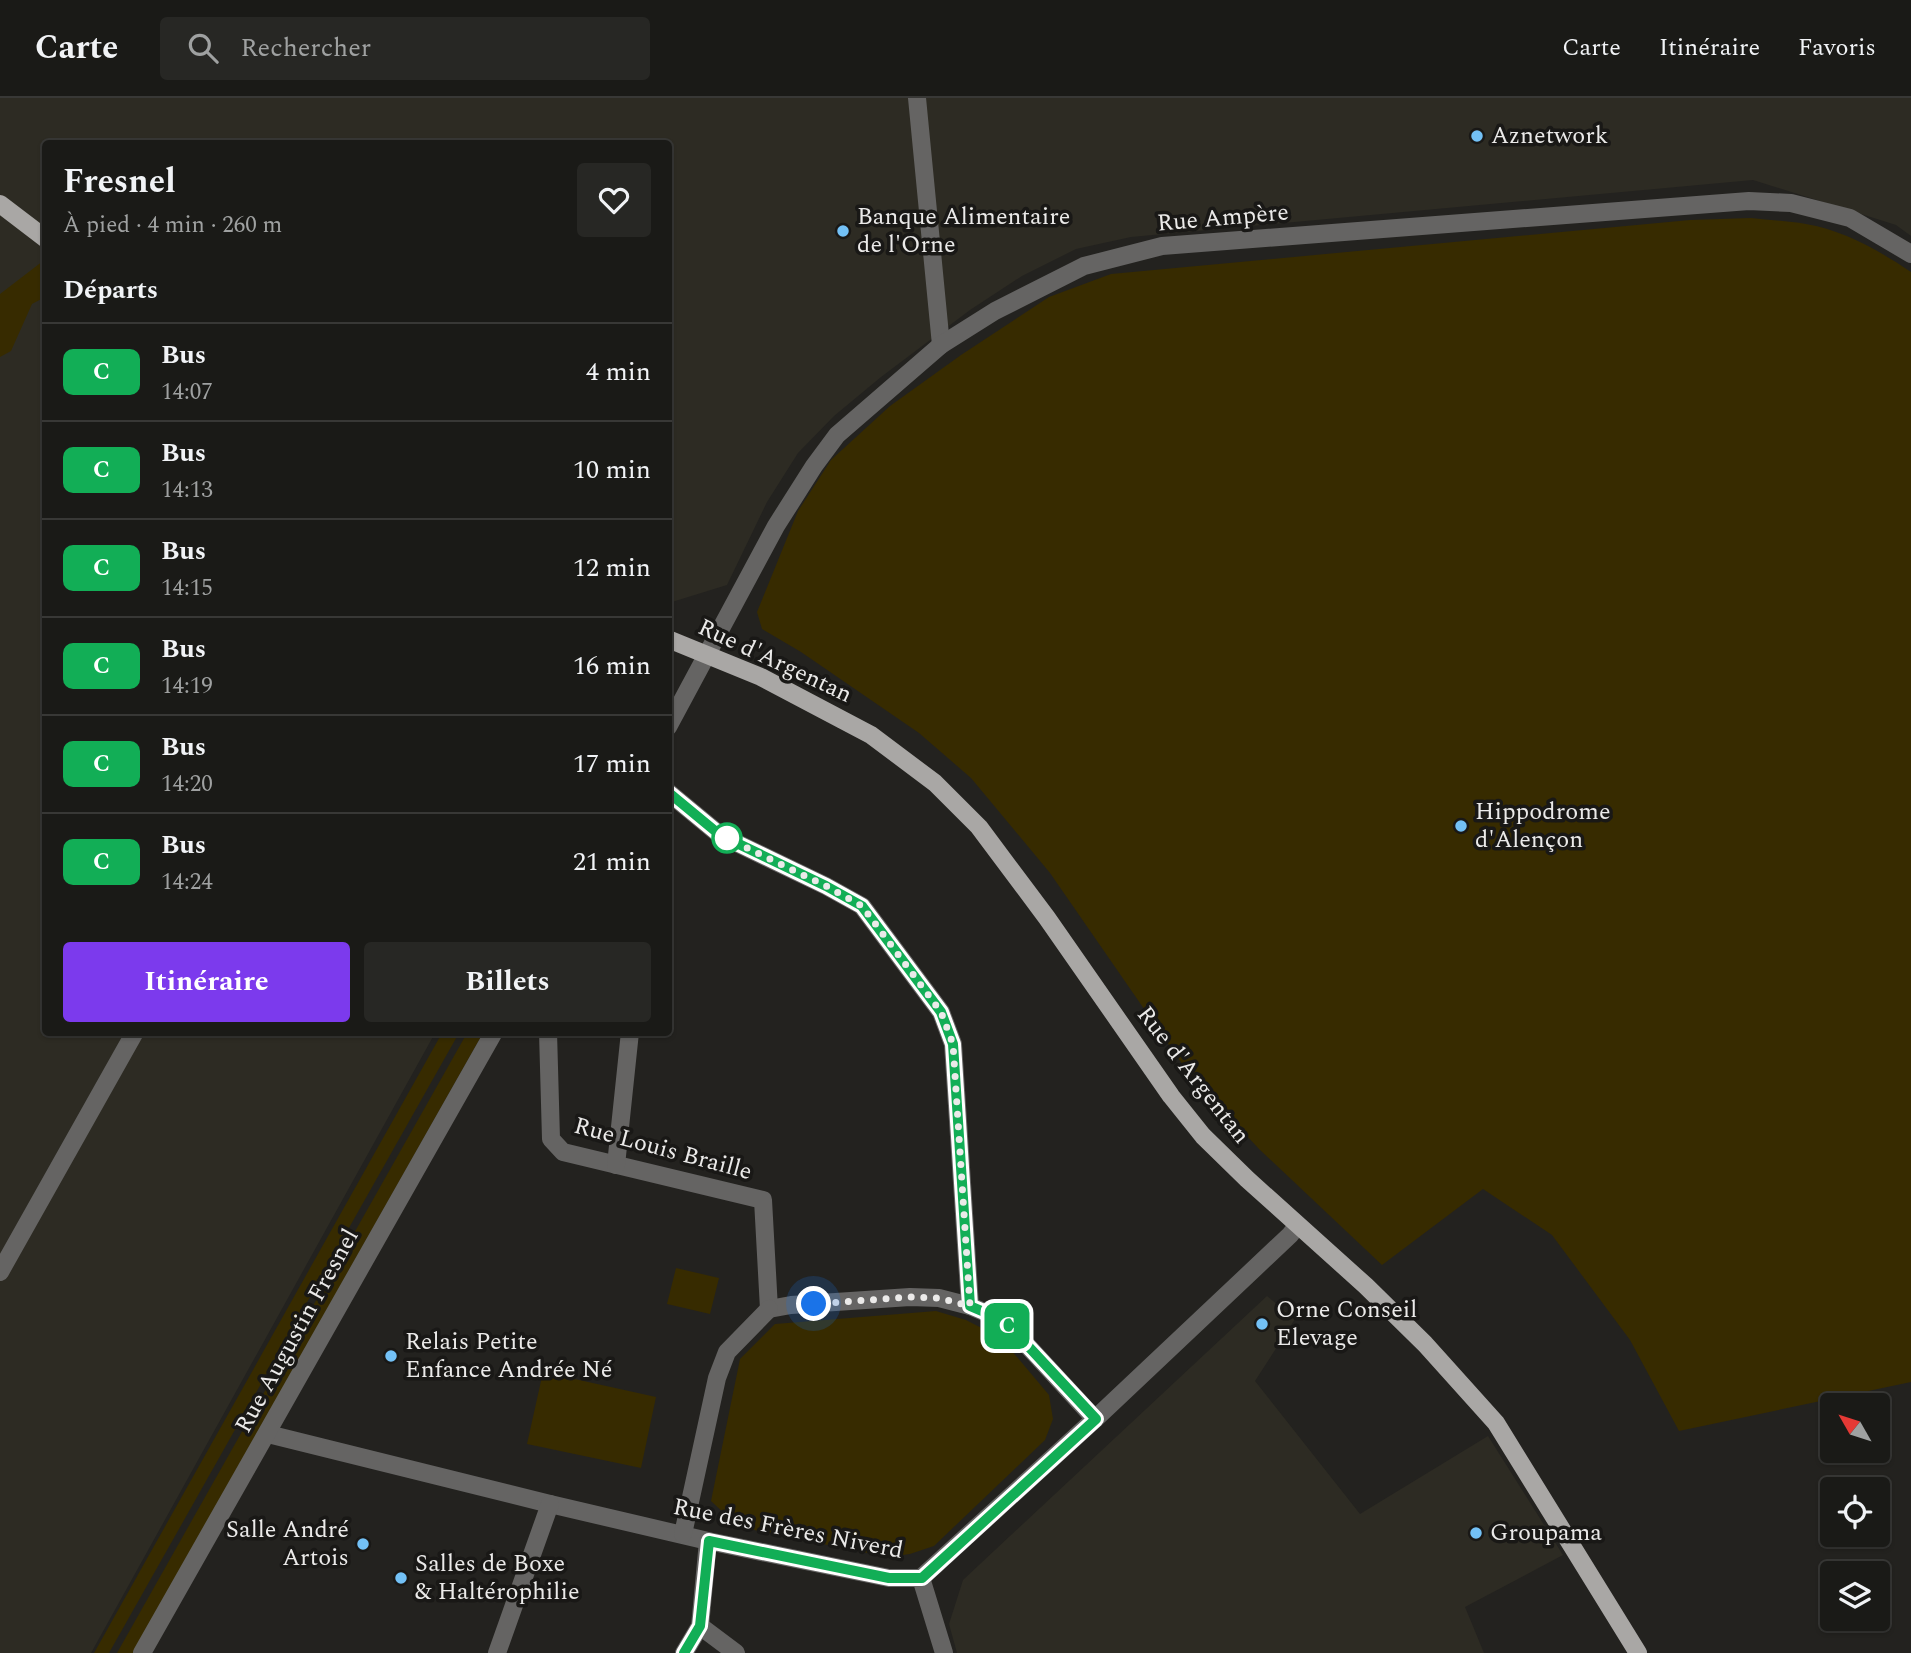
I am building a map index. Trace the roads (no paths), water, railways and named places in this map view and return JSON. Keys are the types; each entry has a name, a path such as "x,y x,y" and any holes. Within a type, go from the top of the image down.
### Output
{"main road":[{"path":"0,204 42,236"},
{"name":"Rue d'Argentan","path":"672,640 761,677 871,735 935,783 986,837 1047,918 1171,1096 1203,1136 1396,1315 1496,1423 1638,1653"}],"street":[{"path":"917,98 941,345"},
{"name":"Rue Ampère","path":"672,719 776,526 837,435 941,345 995,311 1084,266 1162,246 1749,201 1791,203 1850,218 1911,254"},
{"path":"672,795 720,835 862,906 941,1012 953,1044 970,1306"},
{"path":"0,1272 133,1036"},
{"name":"Rue Augustin Fresnel","path":"142,1653 492,1036"},
{"name":"Rue Louis Braille","path":"548,1036 551,1139 563,1152 763,1200 769,1309"},
{"path":"616,1165 630,1036"},
{"name":"Rue des Frères Niverd","path":"268,1434 709,1541 889,1578 922,1578 1096,1419 1297,1226"},
{"path":"683,1534 717,1378 727,1352 769,1309 791,1305 910,1297 939,1298 970,1306 991,1315 1013,1330 1096,1419"},
{"path":"497,1653 550,1504"},
{"path":"684,1653 700,1626 709,1541"},
{"path":"922,1578 944,1653"},
{"path":"700,1626 736,1653"}],"place":[{"name":"Aznetwork","path":"1477,136"},
{"name":"Banque Alimentaire de l'Orne","path":"843,231"},
{"name":"Hippodrome d'Alençon","path":"1461,826"},
{"name":"Orne Conseil Elevage","path":"1262,1324"},
{"name":"Relais Petite Enfance Andrée Né","path":"391,1356"},
{"name":"Groupama","path":"1476,1533"},
{"name":"Salle André Artois","path":"363,1544"},
{"name":"Salles de Boxe & Haltérophilie","path":"401,1578"}]}
